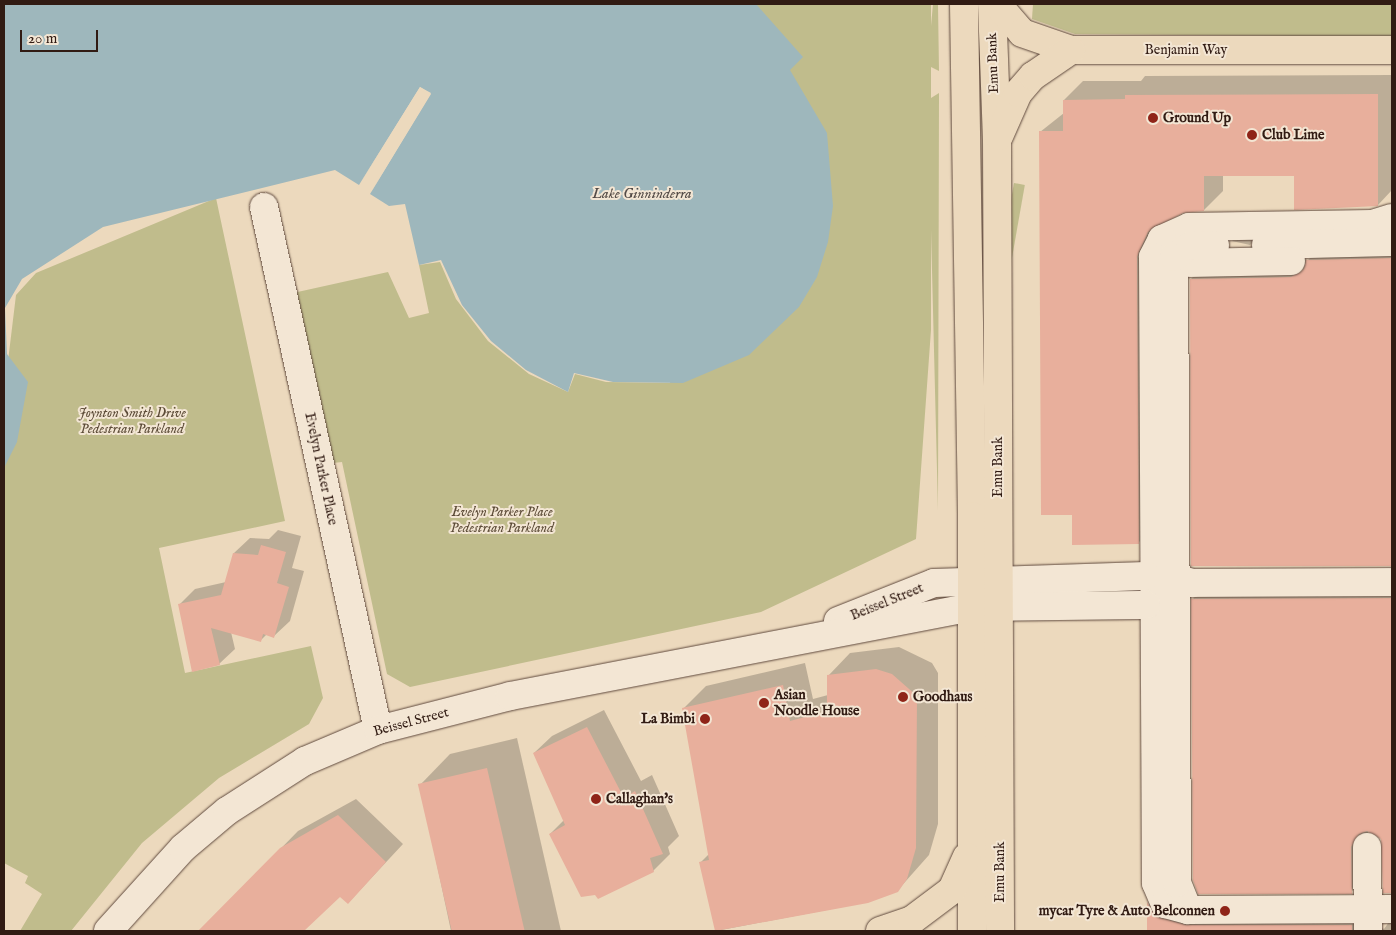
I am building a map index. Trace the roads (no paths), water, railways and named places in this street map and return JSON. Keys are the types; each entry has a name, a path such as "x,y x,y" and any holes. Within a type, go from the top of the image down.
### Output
{"main road":[{"name":"Emu Bank","path":"964,4 972,578 972,931"},
{"path":"965,32 986,4"},
{"name":"Emu Bank","path":"992,4 998,140 1000,931"},
{"name":"Benjamin Way","path":"997,4 1022,33 1071,50 1387,55"},
{"path":"998,140 1018,93 1033,76 1071,50"},
{"path":"880,931 912,920 952,890 972,847"}],"street":[{"name":"Evelyn Parker Place","path":"264,207 378,730"},
{"path":"1392,218 1372,224 1189,227 1162,239 1152,257 1157,582 1156,883 1165,904 1188,910 1392,909"},
{"path":"1157,582 1174,257 1190,246 1392,242"},
{"path":"1157,582 1158,289 1164,278 1191,262 1392,260"},
{"name":"Beissel Street","path":"779,645 934,583 972,578 1157,582"},
{"name":"Beissel Street","path":"108,931 183,848 228,811 305,761 378,730 510,696 972,607 999,607 1157,582"},
{"path":"1157,582 1392,582"},
{"path":"1367,847 1368,931"}],"water":[{"name":"Lake Ginninderra","path":"4,4 756,4 803,57 790,70 827,133 833,206 828,242 817,277 799,307 749,355 683,383 613,382 574,373 568,392 526,370 491,341 462,305 441,260 419,265 405,204 389,206 370,194 431,94 420,87 359,185 335,170 103,227 22,279 5,308 7,354 28,382 17,442 4,468"}],"place":[{"name":"Ground Up","path":"1153,118"},
{"name":"Club Lime","path":"1252,135"},
{"name":"Goodhaus","path":"903,697"},
{"name":"Asian Noodle House","path":"764,703"},
{"name":"La Bimbi","path":"705,719"},
{"name":"Callaghan's","path":"596,799"},
{"name":"mycar Tyre & Auto Belconnen","path":"1225,911"}],"park label":[{"name":"Joynton Smith Drive Pedestrian Parkland","path":"132,422"},
{"name":"Evelyn Parker Place Pedestrian Parkland","path":"502,520"}]}
